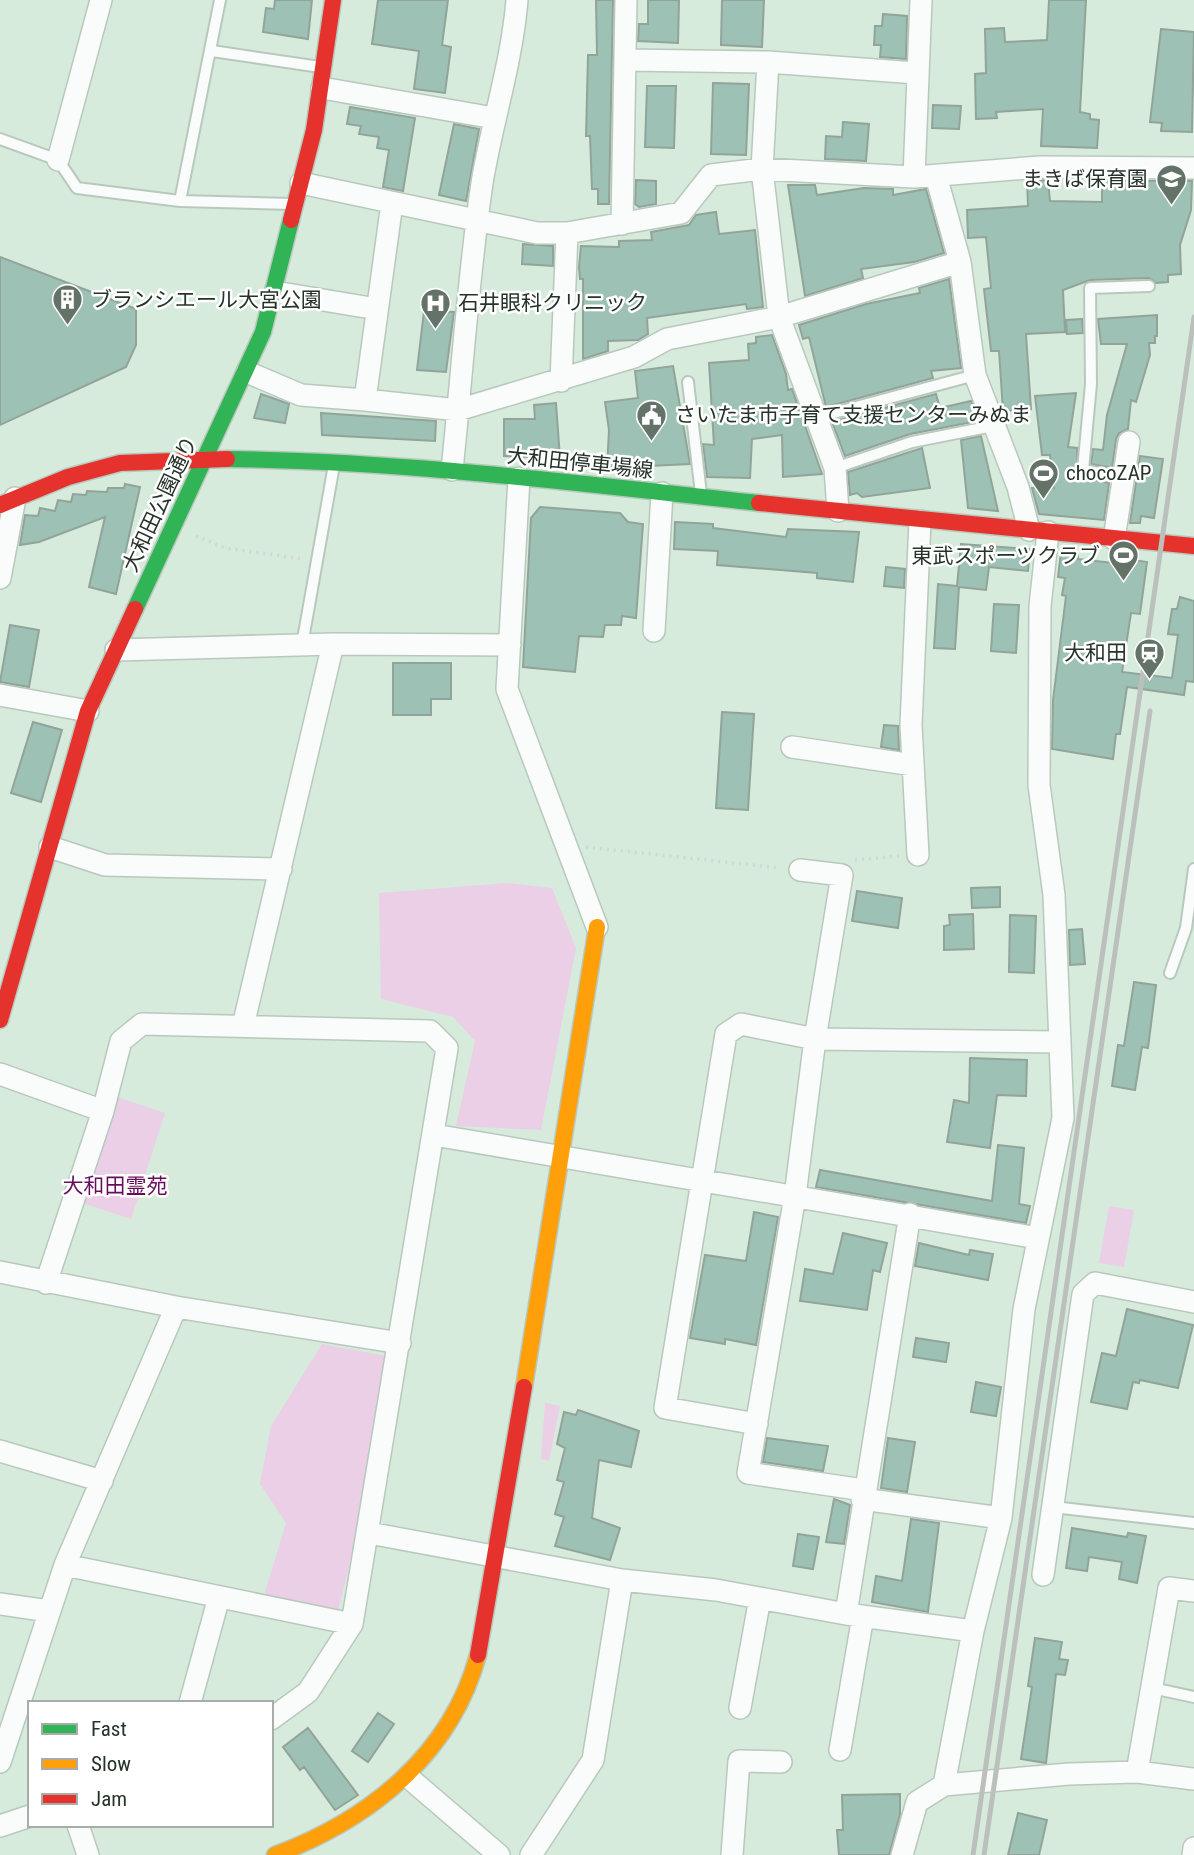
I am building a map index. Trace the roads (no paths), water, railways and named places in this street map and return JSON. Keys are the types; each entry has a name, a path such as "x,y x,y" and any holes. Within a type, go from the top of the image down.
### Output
{"street":[{"path":"58,160 102,0"},
{"name":"大和田公園通り","path":"0,1020 88,711 203,459 247,372 275,292 323,78 333,0"},
{"path":"452,470 477,221 494,118 514,35 517,0"},
{"path":"622,224 626,0"},
{"path":"914,177 920,0"},
{"path":"625,60 768,62 916,73"},
{"path":"768,62 762,169 779,317 814,418 835,468 838,511"},
{"path":"323,78 494,118"},
{"path":"299,193 392,203 537,233 566,233 681,213 710,175 762,169 914,177 1040,167 1194,168"},
{"path":"936,176 960,262 975,375 993,426 1038,531 1039,785 1054,895 1063,1118 1024,1309 1001,1518 973,1631 944,1785"},
{"path":"365,400 392,203"},
{"path":"561,380 566,233"},
{"path":"247,372 301,395 458,410 634,356 667,339 779,317 960,262"},
{"path":"275,292 377,309"},
{"path":"1114,539 1129,442"},
{"name":"大和田停車場線","path":"7,502 68,477 120,463 203,459 334,463 452,470 920,521 1194,545"},
{"path":"275,1855 316,1841 363,1814 408,1777 450,1722 468,1689 478,1655 497,1555 597,928 508,690 519,478"},
{"path":"654,631 662,493"},
{"path":"0,578 7,502"},
{"path":"918,855 911,725 920,521"},
{"path":"116,650 333,643 510,645"},
{"path":"243,1026 333,643"},
{"path":"0,695 88,711"},
{"path":"792,747 913,765"},
{"path":"50,846 106,865 281,869"},
{"path":"800,870 842,875 815,1039 795,1196 748,1474 1001,1518"},
{"path":"46,1283 103,1111 121,1041 142,1024 430,1031 447,1048 352,1624 308,1692 273,1717"},
{"path":"757,1424 665,1408 726,1034 741,1024 815,1039 1058,1042"},
{"path":"0,1074 103,1111"},
{"path":"434,1135 562,1159 910,1214 1038,1238"},
{"path":"840,1750 855,1615 863,1494 910,1214"},
{"path":"0,1272 176,1307 400,1343"},
{"path":"1043,1575 1083,1294 1095,1283 1194,1303"},
{"path":"0,1762 65,1566 176,1307"},
{"path":"0,1451 102,1480"},
{"path":"369,1533 622,1580 973,1631"},
{"path":"65,1566 352,1624"},
{"path":"531,1855 593,1760 622,1580"},
{"path":"1137,1772 1169,1588 1194,1591"},
{"path":"191,1701 219,1597"},
{"path":"740,1708 760,1598"},
{"path":"0,1604 49,1611"},
{"path":"733,1855 739,1761 781,1762"},
{"path":"902,1855 917,1802 944,1785 1137,1772 1194,1779"},
{"path":"408,1777 499,1855"},
{"path":"0,1826 28,1817"},
{"path":"79,1827 88,1855"},
{"path":"1193,1855 1194,1848"}],"lane":[{"path":"180,201 212,51 220,0"},
{"path":"212,51 323,78"},
{"path":"0,139 58,160 76,188 180,201 299,193"},
{"path":"1123,478 1083,470 1091,384 1090,288 1149,286"},
{"path":"814,418 975,375"},
{"path":"688,382 701,497"},
{"path":"835,468 912,442 993,426"},
{"path":"302,645 334,463"},
{"path":"1170,973 1185,928 1194,869"},
{"path":"1053,1507 1194,1523"},
{"path":"1152,1688 1194,1697"}],"railway":[{"path":"973,1855 1194,317"},
{"path":"984,1855 1150,711"}],"place":[{"name":"まきば保育園","path":"1171,206"},
{"name":"ブランシエール大宮公園","path":"68,327"},
{"name":"石井眼科クリニック","path":"435,330"},
{"name":"さいたま市子育て支援センターみぬま","path":"652,442"},
{"name":"chocoZAP","path":"1043,500"},
{"name":"東武スポーツクラブ","path":"1123,583"},
{"name":"大和田","path":"1150,680"}],"park label":[{"name":"大和田霊苑","path":"115,1186"}]}
